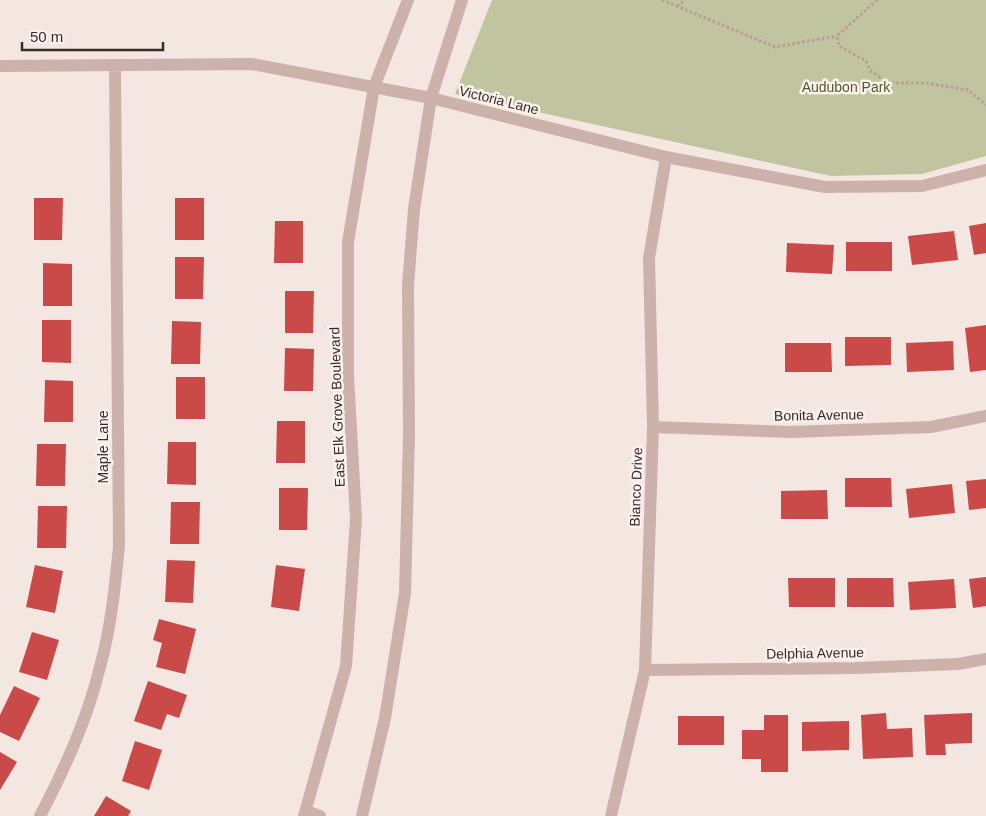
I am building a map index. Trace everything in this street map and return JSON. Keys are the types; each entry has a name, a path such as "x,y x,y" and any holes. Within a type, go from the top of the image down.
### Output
{"street":[{"name":"East Elk Grove Boulevard","path":"306,813 346,666 356,519 348,375 348,242 374,87 408,0"},
{"path":"362,816 385,718 405,594 409,436 408,285 414,210 431,98 462,0"},
{"name":"Victoria Lane","path":"0,66 252,64 431,98 666,157 825,187 922,186 986,170"},
{"name":"Maple Lane","path":"40,816 72,752 89,706 109,627 115,587 119,546 115,65"},
{"name":"Bianco Drive","path":"611,816 644,670 653,427 649,258 666,157"},
{"name":"Bonita Avenue","path":"653,427 791,432 931,427 986,416"},
{"name":"Delphia Avenue","path":"644,670 856,668 958,664 986,659"},
{"path":"306,813 320,816"}],"path":[{"path":"662,0 775,47 837,36 877,0"},
{"path":"676,6 685,0"},
{"path":"837,36 839,46 866,61 871,71 888,83 926,82 968,90 986,105"}],"green space":[{"name":"Audubon Park","path":"492,0 986,0 986,156 922,174 831,176 455,94"}],"building":[{"path":"34,198 63,198 62,240 34,240"},
{"path":"175,198 204,198 204,240 175,240"},
{"path":"275,221 303,221 303,263 274,263"},
{"path":"986,223 986,253 974,255 969,226"},
{"path":"954,231 958,260 912,265 908,236"},
{"path":"846,242 892,242 892,271 846,271"},
{"path":"787,243 834,245 832,274 786,272"},
{"path":"175,257 204,257 203,299 175,299"},
{"path":"43,263 72,264 72,306 43,306"},
{"path":"285,291 314,291 313,333 285,333"},
{"path":"42,320 71,320 71,363 42,362"},
{"path":"172,321 201,322 200,364 171,364"},
{"path":"986,325 986,370 970,372 965,328"},
{"path":"845,337 891,337 891,365 845,366"},
{"path":"953,341 954,370 907,372 906,343"},
{"path":"785,343 831,343 832,372 785,372"},
{"path":"285,348 314,349 313,391 284,391"},
{"path":"176,377 205,377 205,419 176,419"},
{"path":"45,380 73,381 73,422 44,422"},
{"path":"277,421 305,421 305,463 276,463"},
{"path":"168,442 196,442 196,485 167,484"},
{"path":"37,444 66,444 65,486 36,486"},
{"path":"845,478 891,478 892,507 845,507"},
{"path":"986,479 986,508 969,510 966,481"},
{"path":"952,484 955,513 909,518 906,489"},
{"path":"279,488 308,488 307,530 279,530"},
{"path":"827,490 828,519 781,519 781,491"},
{"path":"171,502 200,502 199,544 170,544"},
{"path":"38,506 67,506 66,548 37,548"},
{"path":"167,560 195,561 193,603 165,602"},
{"path":"35,565 63,571 55,613 26,607"},
{"path":"276,565 305,569 299,611 271,607"},
{"path":"986,577 986,606 973,608 969,579"},
{"path":"788,578 835,578 835,607 789,607"},
{"path":"847,578 893,578 894,607 847,607"},
{"path":"954,579 956,608 910,610 908,582"},
{"path":"159,619 196,629 185,674 156,667 162,643 153,640"},
{"path":"32,632 59,640 47,680 19,672"},
{"path":"148,681 187,695 179,718 167,714 161,730 134,721"},
{"path":"14,686 40,698 19,741 0,732 0,715"},
{"path":"886,713 887,729 912,728 913,757 863,759 861,715"},
{"path":"972,713 972,743 945,744 946,755 926,755 924,715"},
{"path":"764,715 788,715 788,772 761,772 761,759 742,759 742,730 764,730"},
{"path":"678,716 724,716 724,745 678,745"},
{"path":"849,721 849,750 802,751 802,722"},
{"path":"135,741 162,750 149,790 122,781"},
{"path":"0,752 17,762 0,790"},
{"path":"106,796 131,811 128,816 94,816"}]}
